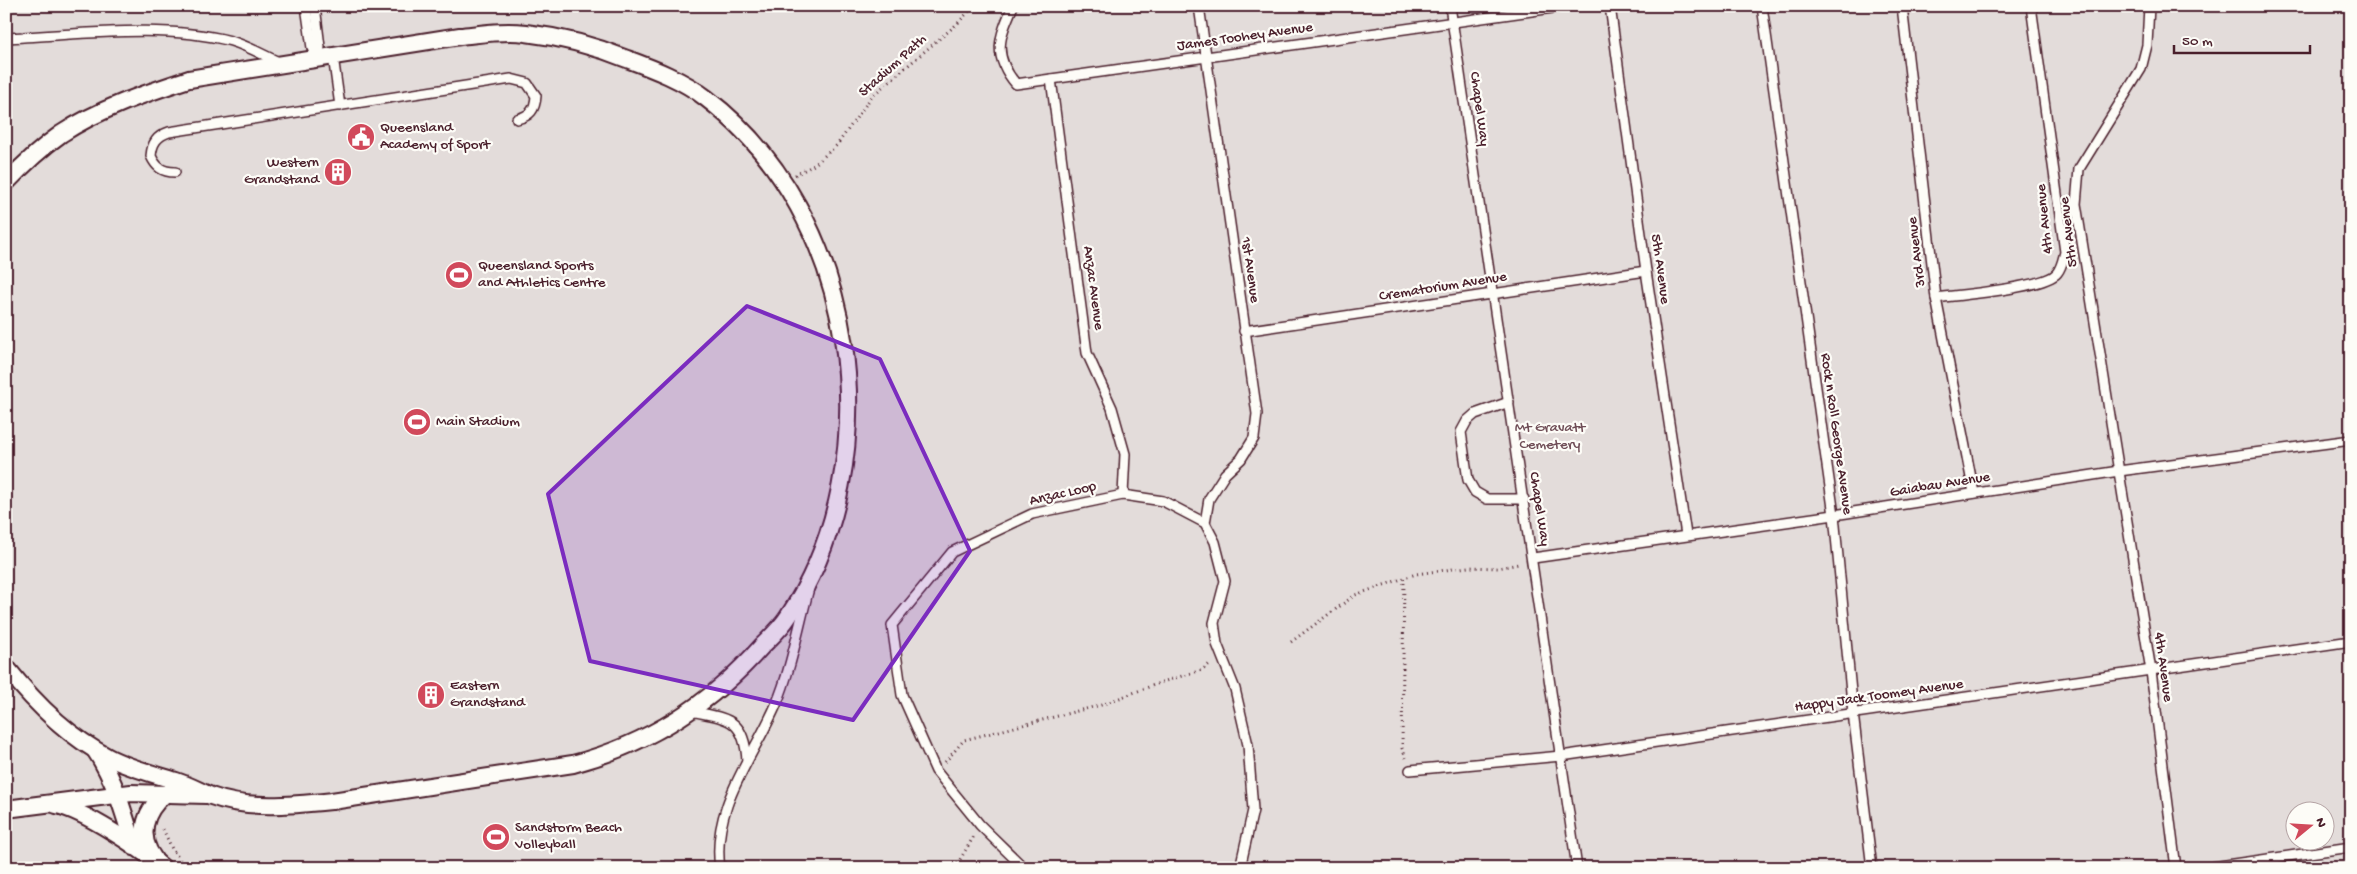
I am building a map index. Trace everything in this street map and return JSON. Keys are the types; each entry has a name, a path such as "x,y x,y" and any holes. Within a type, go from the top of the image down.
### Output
{"street":[{"path":"6,183 30,159 62,134 101,113 155,90 189,80 325,57 500,32 525,32 602,49 663,73 705,97 771,161 796,200 820,248 835,292 844,341 848,396 846,448 835,512 816,563 787,618 739,673 691,711 636,743 604,756 573,764 303,804 231,801 211,796 118,795 6,809"},
{"path":"6,667 26,692 58,720 108,757 195,787 211,796"},
{"path":"93,747 111,776 134,847"},
{"path":"160,865 149,852 144,840 144,827 147,814 154,803 164,795"},
{"path":"46,804 77,812 160,865"}],"lane":[{"path":"306,6 312,48 325,57"},
{"path":"315,6 320,47 325,57 340,106"},
{"name":"James Toohey Avenue","path":"1013,6 1000,37 1004,69 1016,84 1567,6"},
{"name":"1st Avenue","path":"1199,6 1257,414 1254,438 1241,459 1226,474 1208,499 1205,523"},
{"name":"Chapel Way","path":"1450,6 1533,558 1577,868"},
{"name":"5th Avenue","path":"1610,6 1646,271 1686,535"},
{"name":"Rock n Roll George Avenue","path":"1762,6 1834,515 1853,714 1872,868"},
{"name":"3rd Avenue","path":"1902,6 1936,298 1974,493"},
{"name":"4th Avenue","path":"1936,298 2041,282 2058,273 2062,264 2065,252 2031,6"},
{"name":"5th Avenue","path":"2119,471 2076,204 2079,168 2141,69 2147,45 2150,6"},
{"path":"6,38 162,32 192,34 233,42 282,64"},
{"name":"Anzac Avenue","path":"1051,78 1087,353 1112,408 1125,454 1123,495"},
{"path":"175,172 167,172 160,169 151,156 155,140 161,135 511,79 520,80 533,89 535,104 526,117 517,119"},
{"name":"Crematorium Avenue","path":"1244,331 1646,271"},
{"path":"1509,402 1475,414 1461,432 1468,480 1475,492 1487,499 1524,498"},
{"name":"Gaiabau Avenue","path":"1533,558 1834,515 2119,471 2351,440"},
{"name":"4th Avenue","path":"2119,471 2150,671 2176,868"},
{"name":"Anzac Loop","path":"1024,868 980,825 936,771 902,696 892,625 952,552 1032,514 1123,495 1163,501 1205,523"},
{"path":"1205,523 1215,542 1225,581 1214,623 1217,644 1235,689 1248,745 1254,810 1240,868"},
{"path":"720,868 718,853 725,810 747,760 776,704 816,563"},
{"name":"Happy Jack Toomey Avenue","path":"1410,770 1561,756 2351,641"},
{"path":"691,711 726,718 738,726 744,736 747,760"},
{"path":"2205,868 2351,847"}],"path":[{"name":"Stadium Path","path":"783,180 814,165 837,145 872,96 957,24 974,6"},
{"path":"1291,642 1354,595 1404,578 1416,574 1468,567 1498,568 1519,565"},
{"path":"1404,578 1402,748 1410,770"},
{"path":"936,771 964,740 1101,705 1162,682 1202,670 1222,655"},
{"path":"955,868 980,825"},
{"path":"163,826 172,849 186,868"}],"highlighted area":[{"path":"747,306 880,359 970,551 853,720 590,661 548,494"}],"green space":[{"name":"Mt Gravatt Cemetery","path":"6,6 2351,6 2351,868 6,868"}],"place":[{"name":"Queensland Academy of Sport","path":"361,137"},
{"name":"Western Grandstand","path":"338,172"},
{"name":"Queensland Sports and Athletics Centre","path":"459,275"},
{"name":"Main Stadium","path":"417,422"},
{"name":"Eastern Grandstand","path":"431,695"},
{"name":"Sandstorm Beach Volleyball","path":"496,837"}]}
